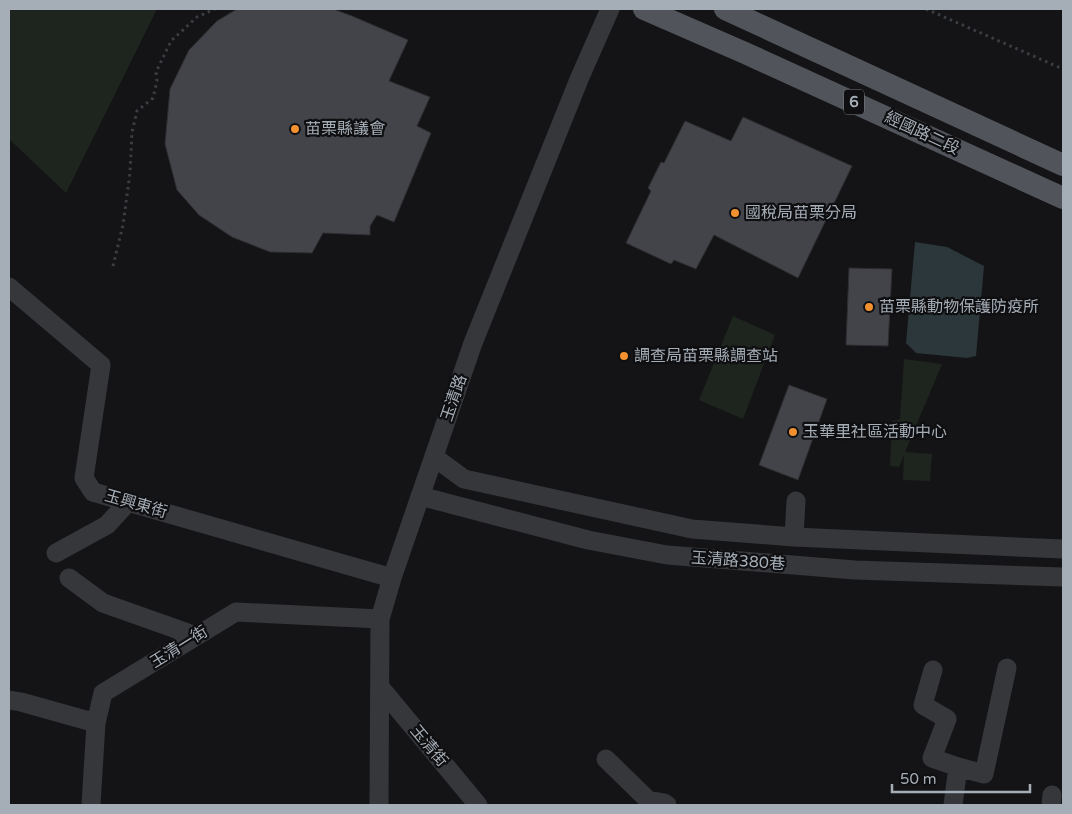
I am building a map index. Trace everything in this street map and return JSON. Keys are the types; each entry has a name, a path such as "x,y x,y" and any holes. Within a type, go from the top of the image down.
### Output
{"main road":[{"name":"經國路二段","path":"644,9 1063,198"},
{"name":"經國路二段","path":"725,9 1063,165"}],"street":[{"name":"玉清路","path":"379,805 380,620 392,578 473,343 580,76 610,9"},
{"name":"玉興東街","path":"9,288 101,365 84,478 93,492 392,578"},
{"name":"玉清路380巷","path":"434,457 464,479 692,529 794,537 1063,549"},
{"name":"玉清路380巷","path":"420,496 588,540 667,555 855,570 1063,577"},
{"path":"794,537 796,501"},
{"path":"56,553 107,525 128,502"},
{"path":"667,555 670,525"},
{"path":"69,578 103,603 196,636"},
{"name":"玉清一街","path":"91,805 96,723 103,693 236,612 380,620"},
{"path":"933,670 923,705 946,719 932,758 984,774 1007,668"},
{"name":"玉清街","path":"380,686 478,805"},
{"path":"9,700 96,723"},
{"path":"606,759 646,802 664,803 667,805"},
{"path":"953,805 958,767"}],"path":[{"path":"114,266 123,225 130,173 132,132 137,111 153,98 157,81 156,72 171,41 197,17 215,9"},
{"path":"926,9 1063,69"}],"shaded area":[{"path":"9,9 157,9 66,193 9,139"},
{"path":"915,242 947,247 984,266 976,356 967,358 916,353 906,343"},
{"path":"733,316 775,335 743,419 699,400"},
{"path":"904,359 942,364 905,452 932,454 930,481 903,480 904,455 899,467 890,466 892,421 900,419"}],"building":[{"name":"苗栗縣議會","path":"237,9 333,9 408,40 389,81 430,97 417,126 431,133 394,222 377,215 370,226 370,235 323,233 312,253 270,252 232,237 199,215 177,190 165,144 170,89 189,50 217,21"},
{"name":"國稅局苗栗分局","path":"743,117 852,166 798,278 714,235 696,269 674,260 671,264 626,243 651,191 648,188 661,162 664,163 685,121 731,141"},
{"name":"苗栗縣動物保護防疫所","path":"849,268 892,269 888,346 846,345"},
{"name":"玉華里社區活動中心","path":"789,385 827,399 798,480 759,465"}],"place":[{"name":"苗栗縣議會","path":"295,129"},
{"name":"國稅局苗栗分局","path":"735,213"},
{"name":"苗栗縣動物保護防疫所","path":"869,307"},
{"name":"調查局苗栗縣調查站","path":"624,356"},
{"name":"玉華里社區活動中心","path":"793,432"}]}
